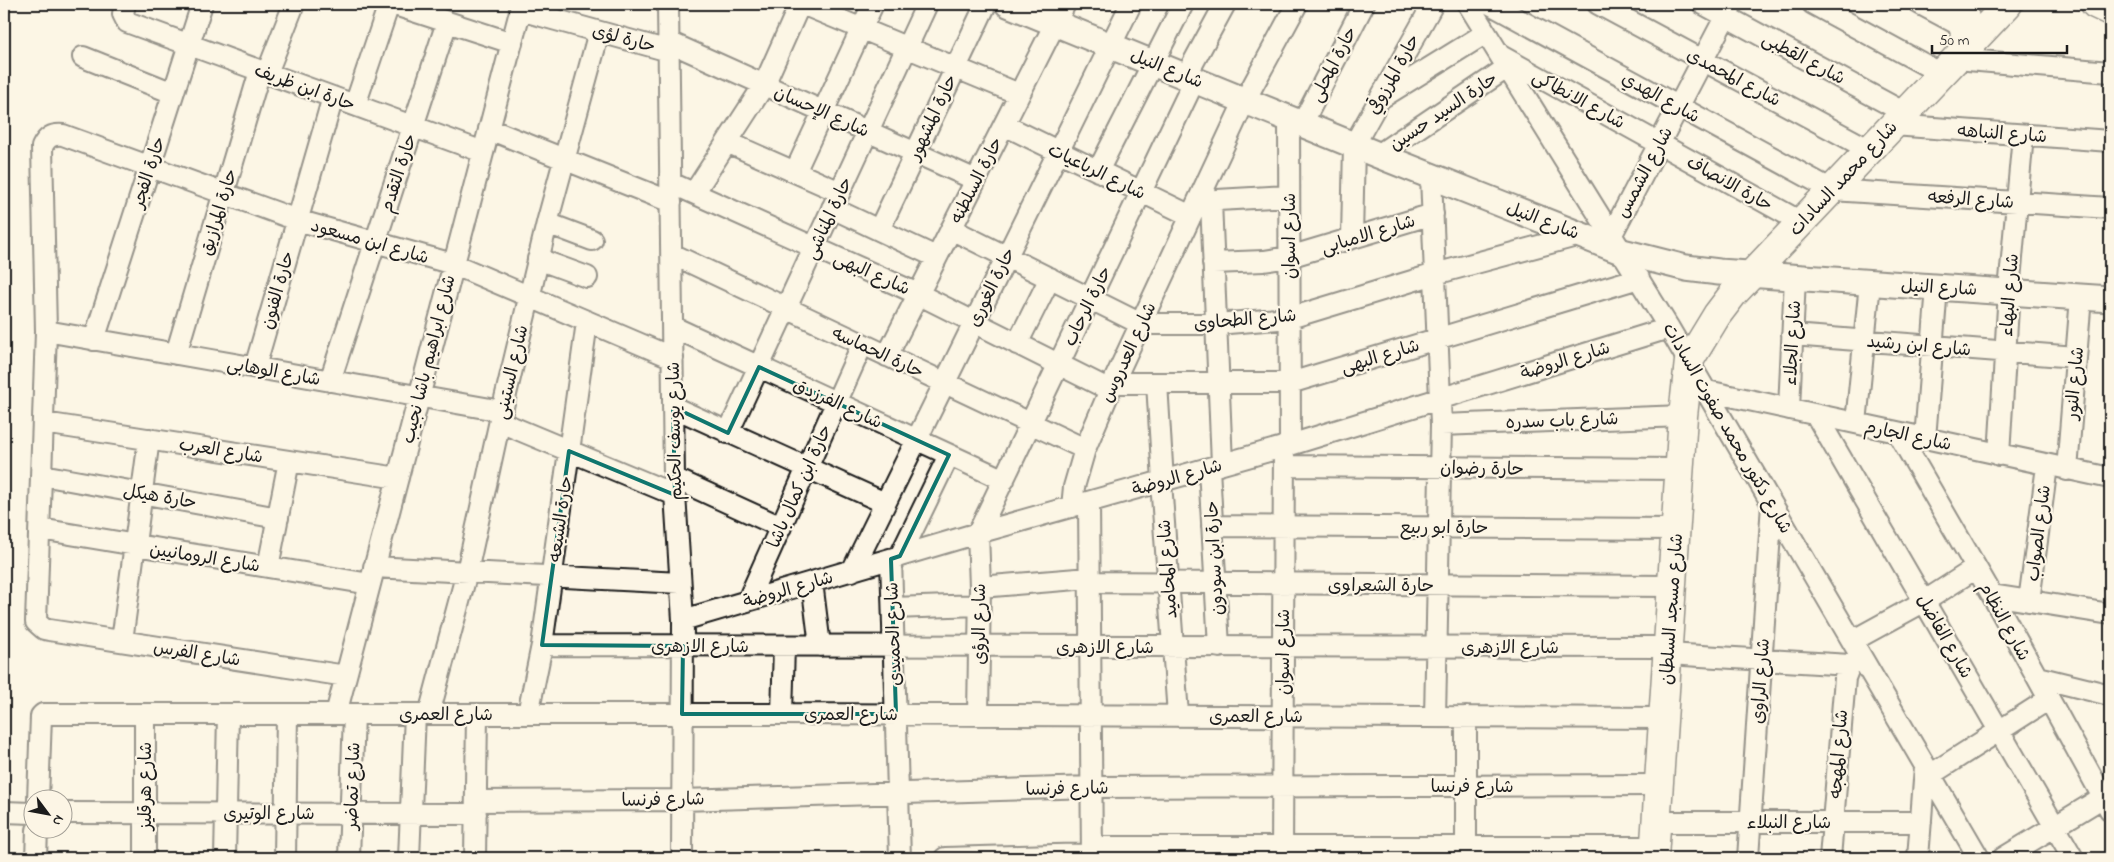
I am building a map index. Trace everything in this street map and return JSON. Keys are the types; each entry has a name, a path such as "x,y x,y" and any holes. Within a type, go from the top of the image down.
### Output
{"main road":[{"name":"شارع محمد السادات","path":"1689,360 1717,315 1752,274 1899,119 1958,43 2008,4"},
{"path":"2095,4 2110,11"},
{"name":"شارع مسجد السلطان","path":"1655,842 1689,360"}],"street":[{"name":"حارة الفجر","path":"94,340 202,4"},
{"name":"حارة المرازيق","path":"176,354 224,194 264,72 294,4"},
{"path":"355,105 391,4 512,43"},
{"name":"شارع يوسف الحكيم","path":"668,4 674,486 683,620 682,858"},
{"path":"694,193 764,85 801,4 1019,94"},
{"path":"795,172 873,4"},
{"name":"حارة المناشى","path":"728,433 927,4"},
{"name":"حارة المشهور","path":"879,230 986,4"},
{"name":"شارع النيل","path":"1008,4 1061,13 1110,45 1378,155 1580,234 1617,243 1686,268 1870,283 2110,299"},
{"name":"حارة الغورى","path":"852,571 1110,45 1132,4"},
{"path":"1098,171 1183,4"},
{"name":"حارة الرحاب","path":"978,533 1141,192 1190,78 1225,4"},
{"name":"شارع العدروس","path":"1092,853 1089,580 1080,504 1074,487 1085,449 1112,386 1200,206 1245,100 1297,4"},
{"name":"حارة المحلى","path":"1296,121 1364,4"},
{"name":"حارة المرزوقي","path":"1354,145 1433,4"},
{"name":"شارع دكتور محمد صفوت السادات","path":"1468,4 1689,360 1772,504 1854,654 1928,771 1978,858"},
{"name":"شارع الهدي","path":"1490,4 1832,190"},
{"name":"شارع المحمدى","path":"1598,4 1870,150"},
{"name":"شارع القطبى","path":"1703,4 1729,10 1899,119"},
{"path":"1813,4 1958,43 2110,72"},
{"path":"1920,4 1958,43"},
{"name":"حارة لؤى","path":"521,7 599,32 669,47"},
{"name":"شارع ابراهيم باشا نجيب","path":"345,714 346,676 521,7"},
{"name":"شارع الشمس","path":"1617,243 1659,143 1729,10"},
{"name":"حارة ابن ظريف","path":"126,13 189,45 483,152"},
{"name":"حارة السلطنه","path":"887,356 1061,13"},
{"name":"حارة التقدم","path":"330,381 447,22"},
{"name":"شارع الستينى","path":"409,858 411,813 422,714 466,572 547,222 599,32"},
{"path":"1380,99 1486,33"},
{"name":"شارع الإحسان","path":"669,47 764,85 976,180"},
{"path":"83,57 173,93"},
{"name":"شارع الانطاكى","path":"1504,61 1659,143"},
{"name":"حارة السيد حسين","path":"1378,155 1504,61"},
{"name":"حارة الفنون","path":"255,367 333,97"},
{"name":"شارع النباهه","path":"1899,119 2023,135 2110,141"},
{"name":"شارع اسوان","path":"1282,853 1284,526 1290,383 1289,196 1296,121"},
{"name":"شارع الرباعيات","path":"1004,125 1141,192 1200,206"},
{"path":"489,129 564,159 671,192"},
{"name":"شارع ابن مسعود","path":"46,331 42,147 46,139 54,134 63,135 297,220 453,264 673,358"},
{"name":"شارع البهاء","path":"2000,455 2008,291 2023,135"},
{"path":"727,142 795,172 879,230 936,257"},
{"name":"حارة الانصاف","path":"1659,143 1801,222"},
{"path":"1352,238 1354,145"},
{"path":"1431,176 1441,425 1435,717"},
{"name":"شارع الرفعه","path":"1832,190 2110,208"},
{"name":"شارع البهى","path":"671,192 694,193 918,294 1059,364 1112,386 1157,383 1290,383 1639,278"},
{"path":"1200,206 1289,196"},
{"name":"حارة ابن سودون","path":"1200,206 1214,263 1219,384 1212,526 1219,648"},
{"name":"شارع الامبابى","path":"1214,263 1264,262 1289,258 1433,214"},
{"path":"547,222 592,240"},
{"name":"شارع الطحاوى","path":"951,229 1141,324 1216,324 1290,318 1435,274 1580,234"},
{"name":"حارة الحماسه","path":"672,254 1085,449"},
{"path":"538,259 587,277"},
{"name":"شارع الجلاء","path":"1789,409 1795,277"},
{"path":"1017,344 1050,278"},
{"path":"1856,424 1870,283"},
{"path":"1925,439 1937,287"},
{"name":"شارع النور","path":"2067,470 2081,297"},
{"name":"حارة الشيعه","path":"528,714 542,645 587,322"},
{"name":"شارع الفرزدق","path":"672,327 1004,480"},
{"name":"شارع الروضة","path":"683,620 1162,481 1216,466 1286,452 1439,398 1669,328"},
{"path":"40,530 46,331"},
{"name":"شارع الوهابى","path":"46,331 419,396 501,416 569,451 674,486 781,527"},
{"name":"شارع ابن رشيد","path":"1792,335 2076,357"},
{"name":"حارة ابن كمال باشا","path":"748,600 862,344"},
{"name":"شارع المحاميد","path":"1157,383 1168,583 1178,716"},
{"name":"شارع الجارم","path":"1707,391 2047,466 2110,478"},
{"path":"673,407 885,503"},
{"name":"شارع الفاضل","path":"1816,415 2073,858"},
{"name":"شارع باب سدره","path":"1441,425 1684,416"},
{"name":"شارع العرب","path":"44,423 398,478"},
{"name":"شارع النظام","path":"1898,433 2108,800"},
{"path":"122,641 149,439"},
{"name":"حارة رضوان","path":"1286,452 1440,467 1680,469"},
{"path":"896,558 949,454"},
{"path":"268,567 289,461"},
{"name":"شارع الصواب","path":"2029,600 2047,466"},
{"name":"حارة هيكل","path":"42,475 278,518"},
{"name":"شارع الراوى","path":"1748,858 1772,504"},
{"name":"حارة ابو ربيع","path":"1212,526 1676,529"},
{"name":"شارع الرومانيين","path":"40,530 268,567 372,576 466,572 680,583"},
{"name":"شارع الفرس","path":"40,530 36,622 44,629 346,676"},
{"name":"شارع الرؤى","path":"978,533 980,596 978,715"},
{"name":"شارع الحميدى","path":"896,558 893,608 900,858"},
{"path":"1854,654 1925,601 1976,568"},
{"name":"حارة الشعراوى","path":"893,608 1089,580 1216,584 1672,586"},
{"path":"812,582 820,646"},
{"path":"1992,595 2110,614"},
{"name":"شارع الازهرى","path":"542,645 1437,647 1668,650 1762,660 1854,654"},
{"path":"782,714 784,646"},
{"name":"شارع المهجه","path":"1830,858 1844,685 1854,654"},
{"path":"2037,677 2110,695"},
{"path":"1918,858 1928,771 1999,731 2049,699"},
{"name":"شارع العمرى","path":"38,790 41,717 43,714 896,714 1664,718"},
{"name":"شارع هرقليز","path":"145,714 145,858"},
{"path":"225,858 228,714"},
{"path":"285,858 287,714"},
{"name":"شارع تماضر","path":"345,714 351,813 349,858"},
{"path":"475,858 477,714"},
{"path":"1466,717 1466,853"},
{"name":"شارع فرنسا","path":"476,807 1092,787 1659,785"},
{"path":"2003,858 2055,827 2108,800"},
{"name":"شارع الوتيرى","path":"72,813 411,813 476,807"},
{"path":"4,812 22,813"},
{"name":"شارع النبلاء","path":"945,858 1092,853 1466,853 1655,842 1751,822 1921,822"},
{"path":"36,858 37,840"}],"highlighted area":[{"path":"759,367 949,455 900,556 891,559 896,714 682,714 683,646 542,645 569,451 675,495 673,407 728,433"}],"tram line":[{"path":"2090,4 2110,14"}]}
